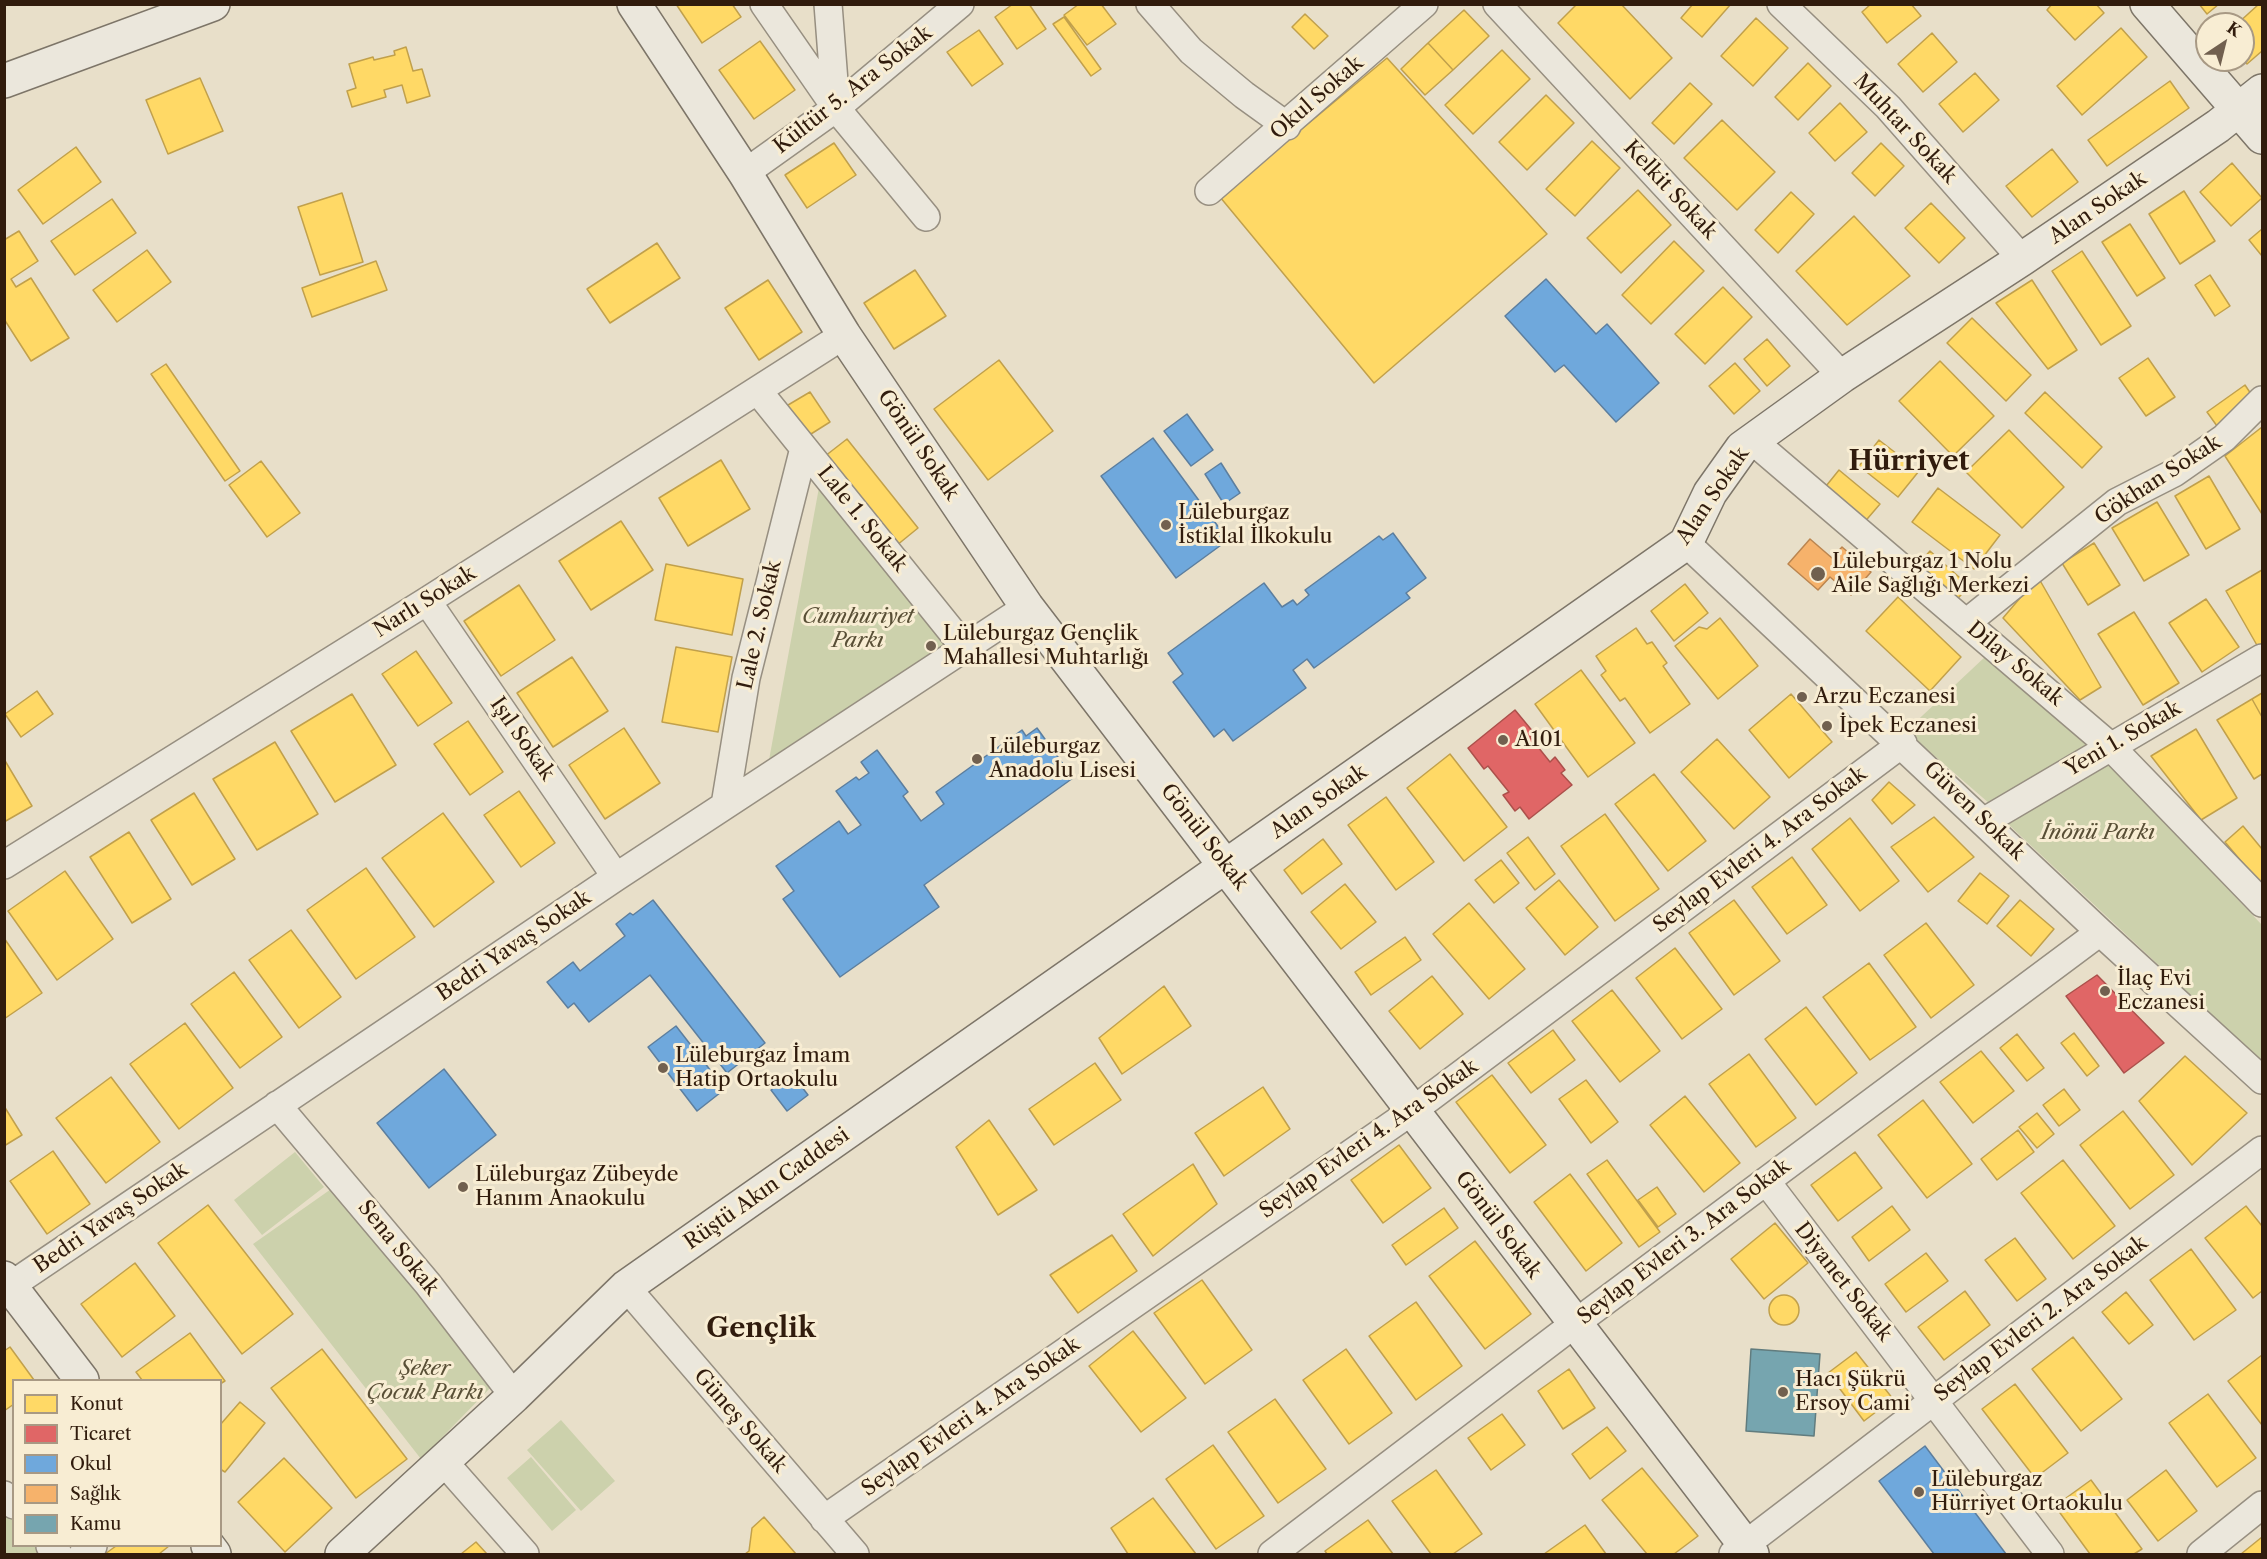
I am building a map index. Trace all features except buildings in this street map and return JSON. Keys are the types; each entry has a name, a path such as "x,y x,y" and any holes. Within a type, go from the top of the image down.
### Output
{"street":[{"path":"4,81 213,4"},
{"name":"Gönül Sokak","path":"634,4 745,173 844,335 1027,607 1574,1324 1743,1551"},
{"path":"764,4 836,108 926,217"},
{"path":"828,4 836,108"},
{"name":"Kültür 5. Ara Sokak","path":"745,173 836,108 960,4"},
{"path":"1150,4 1191,51 1244,95 1287,126"},
{"name":"Okul Sokak","path":"1209,191 1287,126 1424,4"},
{"name":"Kelkit Sokak","path":"1497,4 1842,376"},
{"name":"Muhtar Sokak","path":"1781,4 1888,107 2022,259"},
{"path":"2146,4 2251,101 2262,137"},
{"name":"Alan Sokak","path":"1227,867 1686,543 1710,493 1742,448 1842,376 2022,259 2251,101"},
{"name":"Narlı Sokak","path":"4,865 427,601 844,335"},
{"name":"Lale 1. Sokak","path":"758,391 965,648"},
{"name":"Gökhan Sokak","path":"1966,623 2116,502 2174,473 2224,438 2262,400"},
{"name":"Dilay Sokak","path":"1753,441 2110,746 2262,903"},
{"name":"Lale 2. Sokak","path":"725,805 746,678 804,448"},
{"name":"Güven Sokak","path":"1686,543 1985,820 2100,932 2262,1080"},
{"name":"Işıl Sokak","path":"427,601 616,877"},
{"name":"Bedri Yavaş Sokak","path":"6,1285 616,877 1027,607"},
{"name":"Yeni 1. Sokak","path":"1985,820 2262,658"},
{"name":"Seylap Evleri 4. Ara Sokak","path":"824,1519 1412,1111 1903,743"},
{"name":"Rüştü Akın Caddesi","path":"342,1554 444,1462 626,1287 1227,867"},
{"name":"Seylap Evleri 3. Ara Sokak","path":"1272,1554 1574,1324 2100,932"},
{"name":"Sena Sokak","path":"277,1105 421,1275 514,1396"},
{"name":"Seylap Evleri 2. Ara Sokak","path":"1743,1551 2262,1150"},
{"name":"Diyanet Sokak","path":"1766,1181 2050,1554"},
{"path":"6,1285 81,1379"},
{"name":"Güneş Sokak","path":"626,1287 855,1554"},
{"path":"444,1462 525,1554"},
{"path":"2201,1554 2262,1505"}],"green space":[{"name":"Cumhuriyet Parkı","path":"820,482 955,645 769,760"},
{"path":"1987,655 2090,745 1990,804 1906,731"},
{"name":"İnönü Parkı","path":"2107,762 2262,925 2262,1062 2008,824"},
{"path":"295,1152 324,1187 262,1235 234,1200"},
{"name":"Şeker Çocuk Parkı","path":"334,1187 493,1385 421,1459 253,1244"},
{"path":"561,1420 615,1481 581,1511 527,1450"},
{"path":"531,1457 576,1510 552,1531 507,1478"},
{"path":"4,1508 12,1518 12,1547 38,1547 45,1554 5,1554"}],"place":[{"name":"Lüleburgaz İstiklal İlkokulu","path":"1166,525"},
{"name":"Lüleburgaz 1 Nolu Aile Sağlığı Merkezi","path":"1818,574"},
{"name":"Lüleburgaz Gençlik Mahallesi Muhtarlığı","path":"931,646"},
{"name":"Arzu Eczanesi","path":"1802,697"},
{"name":"İpek Eczanesi","path":"1827,726"},
{"name":"A101","path":"1503,740"},
{"name":"Lüleburgaz Anadolu Lisesi","path":"977,759"},
{"name":"İlaç Evi Eczanesi","path":"2105,991"},
{"name":"Lüleburgaz İmam Hatip Ortaokulu","path":"663,1068"},
{"name":"Lüleburgaz Zübeyde Hanım Anaokulu","path":"463,1187"},
{"name":"Hacı Şükrü Ersoy Cami","path":"1783,1392"},
{"name":"Lüleburgaz Hürriyet Ortaokulu","path":"1919,1492"}],"district":[{"name":"Hürriyet","path":"1909,462"},
{"name":"Gençlik","path":"761,1329"}]}
